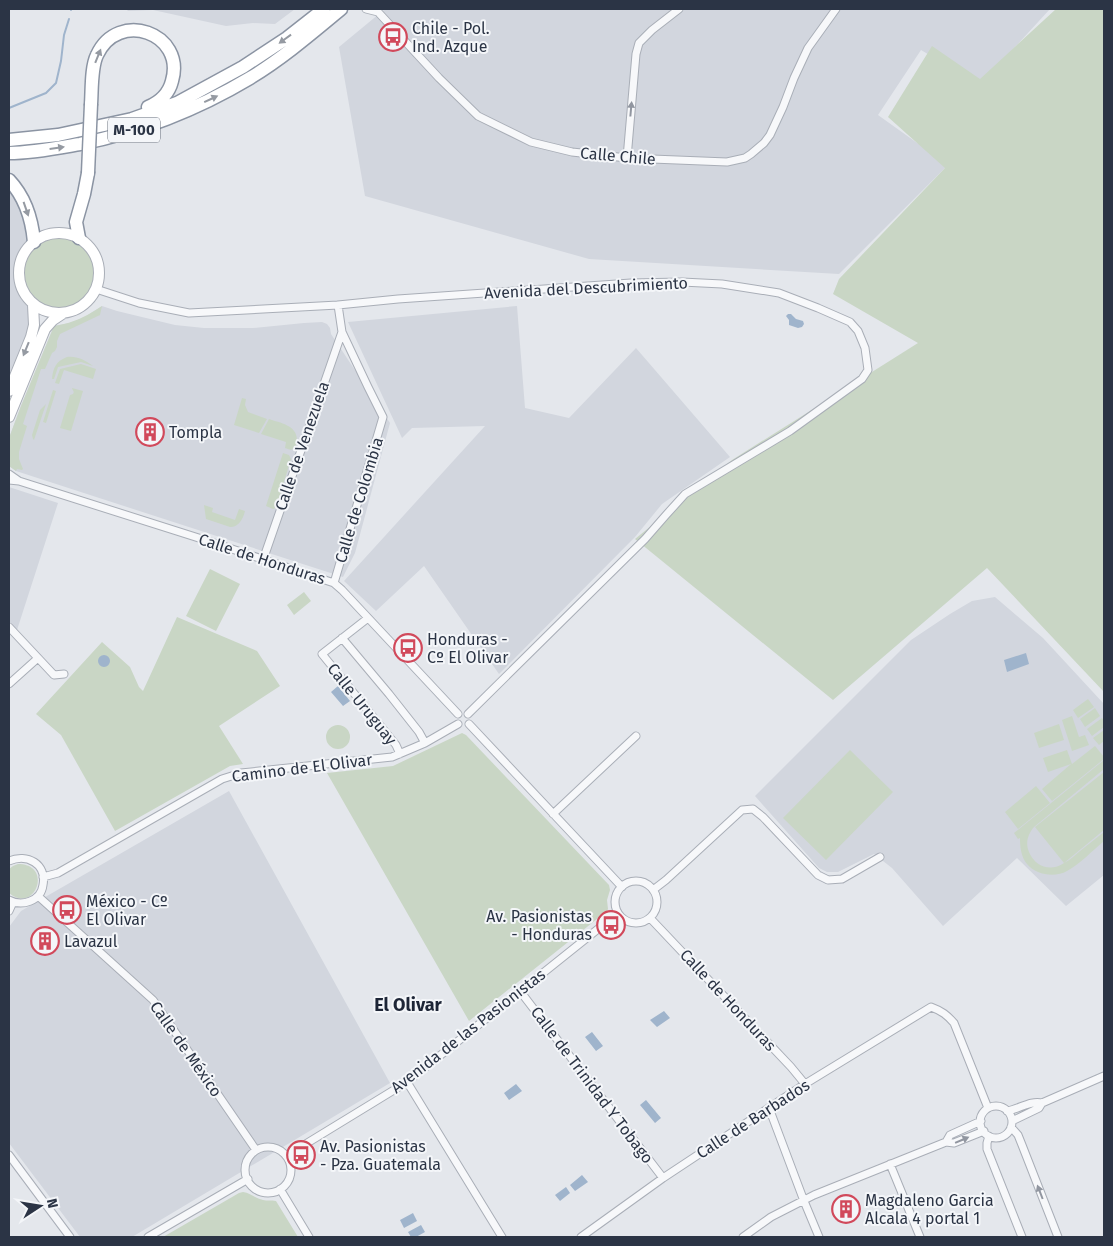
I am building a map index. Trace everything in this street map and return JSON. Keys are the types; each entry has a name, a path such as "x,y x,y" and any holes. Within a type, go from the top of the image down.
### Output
{"highway":[{"name":"M-100","path":"9,140 58,135 132,119 177,103 243,67 312,19 322,9"},
{"name":"M-100","path":"9,153 61,148 101,140 139,129 181,113 251,78 341,9"},
{"path":"79,238 76,222 88,173 92,78 96,56 105,42 115,34 127,30 151,33 163,41 172,55 175,72 170,90 156,104 100,126"},
{"path":"9,180 26,204 34,242"}],"main road":[{"path":"9,417 45,329 62,314 82,306 96,289 99,277 98,265 94,254 79,238 57,233 49,234 34,242 26,250 20,261 18,273 20,285 25,296 33,305 42,310 62,314"},
{"path":"9,390 31,337 34,325 33,305"}],"street":[{"name":"Calle Chile","path":"366,9 378,12 439,78 478,116 531,142 572,152 627,158 727,162 745,158 764,143 770,135 808,48 836,9"},
{"path":"627,158 636,54 639,44 652,30 680,9"},
{"name":"Avenida del Descubrimiento","path":"96,289 139,303 189,313 338,305 631,283 682,282 722,284 779,293 850,322 858,331 865,348 868,370 862,379 790,431 686,494 645,539 468,714"},
{"path":"338,305 342,332"},
{"name":"Calle de Colombia","path":"334,583 383,417 342,332"},
{"name":"Calle de Venezuela","path":"263,560 342,332"},
{"name":"Calle de Honduras","path":"9,474 19,481"},
{"name":"Calle de Honduras","path":"9,480 19,481 334,583 458,714"},
{"name":"Calle Uruguay","path":"368,618 322,654 396,745 400,754"},
{"path":"9,627 54,675 64,674"},
{"path":"342,638 389,694 419,732 425,743"},
{"path":"9,684 38,658"},
{"path":"465,712 468,714 471,721 469,724 461,726 458,724 456,717 458,714 465,712"},
{"name":"Camino de El Olivar","path":"43,877 58,873 222,778 241,773 392,757 425,743 458,724"},
{"path":"469,724 622,887"},
{"path":"554,814 636,736"},
{"path":"653,890 742,810 753,809 758,813 818,875 828,880 842,879 880,857"},
{"path":"9,861 16,858 29,859 36,863 43,877 43,885 38,896 27,903 20,904 11,901 9,911"},
{"path":"642,882 653,890 657,902 654,914 650,918 639,923 633,923 627,921 618,913 616,899 618,892 628,883 642,882"},
{"name":"Calle de México","path":"38,896 153,1000 256,1150"},
{"name":"Avenida de las Pasionistas","path":"286,1156 407,1082 618,913"},
{"name":"Calle de Honduras","path":"650,918 805,1084"},
{"name":"Calle de Trinidad Y Tobago","path":"520,991 663,1178"},
{"name":"Calle de Barbados","path":"581,1237 663,1178 805,1084 931,1007 947,1015 954,1024 988,1108"},
{"path":"1007,1111 1036,1102 1042,1103 1104,1076"},
{"path":"407,1082 502,1237"},
{"path":"1011,1124 1039,1108 1042,1103"},
{"path":"743,1237 772,1217 814,1195 946,1142 954,1143 986,1134 997,1138 1004,1136 1009,1131 1011,1116 1000,1107 988,1108 983,1114 982,1128 986,1134 987,1149 1022,1237"},
{"path":"769,1108 819,1237"},
{"path":"946,1142 950,1135 981,1121"},
{"path":"1011,1124 1018,1135 1058,1237"},
{"path":"269,1147 282,1151 286,1156 290,1162 291,1170 290,1178 286,1184 273,1192 258,1190 252,1185 246,1173 246,1166 251,1154 256,1150 269,1147"},
{"path":"9,1155 70,1237"},
{"path":"890,1164 920,1237"},
{"path":"148,1237 248,1179"},
{"path":"280,1189 309,1237"}],"shaded area":[{"path":"126,9 295,9 275,24 253,23 226,26 153,10 128,11"},
{"path":"385,9 1050,9 980,85 921,50 878,115 948,165 839,274 589,259 365,196 339,47"},
{"path":"9,180 34,242 26,250 20,261 18,273 20,285 25,296 33,305 34,325 9,391"},
{"path":"102,306 175,325 204,328 253,328 322,322 327,324 331,334 390,423 355,553 343,577 16,471 9,466 9,438 54,326 83,318"},
{"path":"517,306 525,408 569,418 636,348 730,457 662,504 635,537 499,674 424,566 376,611 344,581 485,426 412,428 402,438 348,322"},
{"path":"9,487 58,503 17,630 9,621"},
{"path":"995,597 1043,638 1104,704 1104,875 1066,906 1017,858 943,926 892,868 874,854 838,872 827,872 819,868 755,796 911,640 972,601"},
{"path":"229,791 390,1083 132,1237 80,1237 9,1143 9,927 21,911"}],"green space":[{"path":"1056,9 1104,9 1104,692 987,568 833,700 635,539 732,460 918,343 833,294 839,279 945,168 888,117 932,46 980,79"},
{"path":"59,238 79,244 89,254 95,274 89,294 79,304 59,310 39,304 29,294 23,274 29,254 39,244"},
{"path":"102,306 100,315 60,334 55,351 52,353 45,369 41,369 23,424 27,426 19,452 19,459 23,469 17,469 16,471 9,466 9,438 54,326 79,319"},
{"path":"67,357 81,359 93,366 81,362 58,367 54,379 52,379 56,365"},
{"path":"81,364 96,369 93,379 64,370 59,384 55,383 60,369"},
{"path":"72,388 83,391 71,431 60,428 70,395 74,393"},
{"path":"53,390 56,391 46,423 43,422"},
{"path":"242,398 246,399 245,405 248,412 267,419 259,433 234,425"},
{"path":"46,404 34,440 32,435 40,410"},
{"path":"269,419 287,425 294,431 297,440 294,448 291,450 285,448 286,442 261,434"},
{"path":"283,453 289,455 291,459 276,508 273,509 266,506"},
{"path":"204,505 213,508 212,512 235,520 239,509 245,511 240,522 236,526 230,527 206,519"},
{"path":"210,569 240,584 216,631 186,616"},
{"path":"304,592 311,601 294,615 287,605"},
{"path":"177,617 257,651 280,686 219,726 243,764 230,766 115,831 61,735 36,714 102,642 130,667 139,687 143,691"},
{"path":"1088,699 1094,707 1078,718 1073,710"},
{"path":"1095,708 1100,716 1085,727 1080,719"},
{"path":"1072,716 1079,737 1085,735 1089,745 1072,751 1062,720"},
{"path":"1102,718 1104,727 1092,736 1087,729"},
{"path":"1059,724 1064,740 1039,748 1034,733"},
{"path":"338,725 347,728 350,737 347,746 338,749 329,746 326,737 329,728"},
{"path":"1104,730 1104,741 1099,745 1093,738"},
{"path":"462,733 609,885 610,890 607,900 607,911 469,1021 327,773 393,766"},
{"path":"1095,746 1104,759 1052,801 1042,789 1071,764 1048,772 1043,758 1067,750 1072,764"},
{"path":"850,750 893,792 826,860 783,818"},
{"path":"1104,760 1104,769 1034,827 1030,833 1027,845 1035,861 1044,866 1054,867 1068,860 1104,832 1104,841 1067,871 1051,875 1035,871 1023,858 1020,838 1018,839 1014,833"},
{"path":"1104,772 1104,830 1064,863 1035,827"},
{"path":"1036,786 1050,803 1018,829 1005,812"},
{"path":"18,864 29,866 35,872 38,879 37,887 26,898 18,898 9,893 9,869"},
{"path":"243,1192 260,1199 276,1201 298,1237 163,1237 239,1193"}],"water":[{"path":"788,314 803,321 802,327 798,328 789,325 789,320 786,316"},
{"path":"1026,653 1029,664 1007,672 1004,660"},
{"path":"102,655 106,655 110,661 106,667 102,667 98,663 98,659"},
{"path":"338,686 350,701 343,706 331,692"},
{"path":"664,1011 670,1018 657,1027 650,1020"},
{"path":"592,1032 603,1046 596,1051 585,1037"},
{"path":"516,1084 522,1091 509,1100 504,1093"},
{"path":"646,1100 661,1118 655,1123 640,1105"},
{"path":"582,1175 588,1182 575,1191 570,1185"},
{"path":"566,1187 570,1193 560,1201 555,1195"},
{"path":"413,1213 417,1221 404,1228 400,1220"},
{"path":"421,1225 425,1232 416,1237 411,1237 408,1232"}],"waterway":[{"path":"9,108 46,93 56,83 64,35 69,19"}],"place":[{"name":"Chile - Pol. Ind. Azque","path":"393,37"},
{"name":"Tompla","path":"150,432"},
{"name":"Honduras - Cº El Olivar","path":"408,648"},
{"name":"México - Cº El Olivar","path":"67,910"},
{"name":"Av. Pasionistas - Honduras","path":"611,925"},
{"name":"Lavazul","path":"45,941"},
{"name":"Av. Pasionistas - Pza. Guatemala","path":"301,1155"},
{"name":"Magdaleno Garcia Alcala 4 portal 1","path":"846,1209"}],"district":[{"name":"El Olivar","path":"408,1005"}]}
